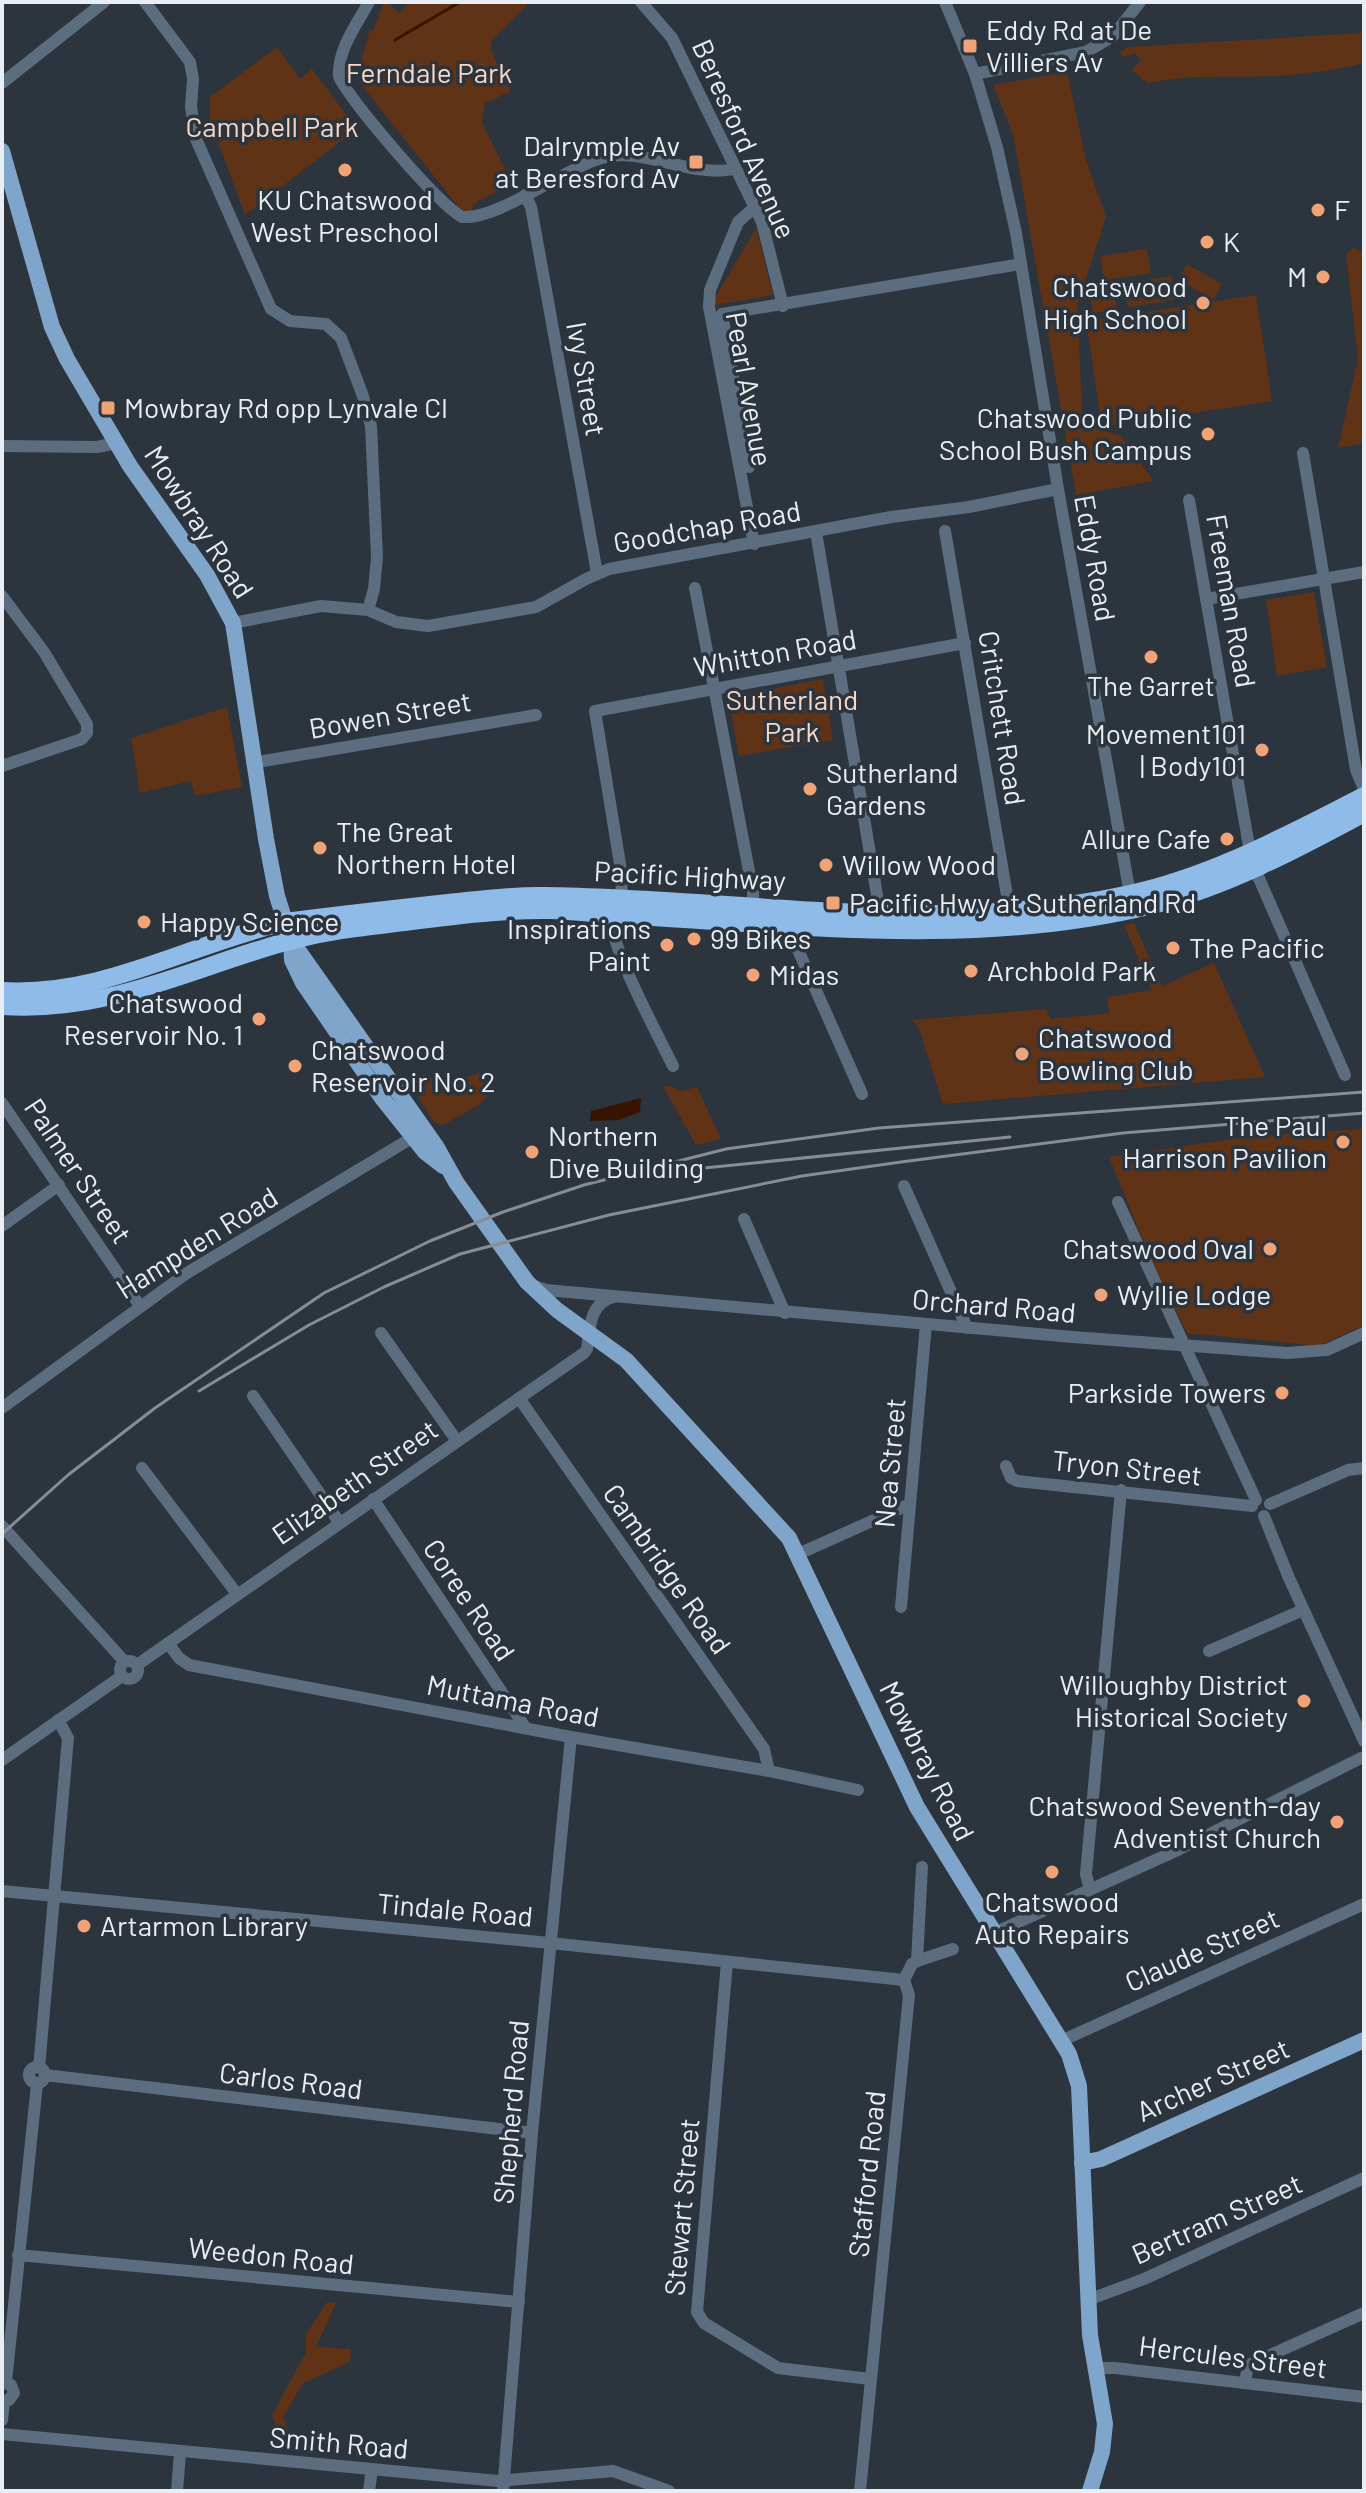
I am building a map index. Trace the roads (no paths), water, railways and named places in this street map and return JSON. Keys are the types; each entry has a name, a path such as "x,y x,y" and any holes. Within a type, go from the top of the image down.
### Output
{"highway":[{"name":"Pacific Highway","path":"617,908 1010,913 1130,894 1252,860 1364,796"},
{"name":"Pacific Highway","path":"2,1006 70,1005 129,994 288,931 518,896 787,925 896,930 1021,927 1155,905 1364,813"},
{"name":"Pacific Highway","path":"2,991 85,986 261,928 288,931"}],"main road":[{"name":"Mowbray Road","path":"2,151 52,327 67,359 117,443 207,575 233,623 252,763 276,890 288,931 419,1134 425,1152 448,1169 523,1277 557,1310 626,1360 789,1538 917,1807 1061,2041 1078,2078 1090,2335 1105,2424 1102,2452 1090,2491"},
{"name":"Archer Street","path":"1082,2163 1101,2159 1364,2040"}],"street":[{"path":"2,83 104,2"},
{"path":"145,2 190,62 193,79 191,107 196,139 271,309 290,321 326,324 341,338 359,383 371,426 377,557 368,610"},
{"path":"369,2 344,50 338,72 341,81 438,195 462,217 471,217 525,195 598,159 615,156 713,172 735,169"},
{"name":"Beresford Avenue","path":"641,2 672,38 755,207 767,236 783,306"},
{"name":"Eddy Road","path":"945,2 975,74 997,147 1021,264 1130,894"},
{"path":"975,74 1083,53 1113,36 1140,2"},
{"name":"Ivy Street","path":"525,195 531,207 597,573"},
{"name":"Pearl Avenue","path":"754,544 709,307 710,290 738,222 755,207"},
{"path":"783,306 1021,264"},
{"name":"Pearl Avenue","path":"749,467 722,314 783,306"},
{"path":"2,446 97,447 117,443"},
{"path":"1303,453 1356,770 1364,789"},
{"name":"Goodchap Road","path":"233,623 321,606 368,610 396,622 428,626 443,624 536,607 597,573 1058,489"},
{"name":"Freeman Road","path":"1189,500 1252,860 1345,1075"},
{"name":"Critchett Road","path":"945,531 1010,913"},
{"path":"816,532 880,913"},
{"path":"1206,599 1364,572"},
{"path":"695,588 753,892 753,908"},
{"path":"2,596 44,652 87,724 87,733 82,739 2,766"},
{"name":"Whitton Road","path":"617,908 621,870 595,711 965,643"},
{"name":"Bowen Street","path":"252,763 536,715"},
{"path":"617,908 610,923 617,947 673,1066"},
{"path":"787,925 862,1094"},
{"name":"Palmer Street","path":"2,1103 140,1306"},
{"name":"Hampden Road","path":"2,1408 187,1273 419,1134"},
{"path":"2,1226 59,1185"},
{"path":"904,1186 967,1328"},
{"path":"1118,1202 1254,1503"},
{"path":"744,1219 785,1313"},
{"name":"Orchard Road","path":"523,1277 546,1290 785,1313 1185,1345 1310,1352 1327,1350 1364,1333"},
{"path":"589,1334 596,1308 605,1300 617,1297"},
{"name":"Nea Street","path":"901,1607 926,1324"},
{"path":"381,1333 457,1441"},
{"name":"Elizabeth Street","path":"58,1720 122,1676 128,1679 136,1676 131,1663 168,1643 584,1353 589,1334"},
{"path":"253,1396 339,1522"},
{"name":"Cambridge Road","path":"519,1398 764,1749 769,1771"},
{"name":"Tryon Street","path":"1006,1466 1011,1478 1017,1481 1254,1503 1263,1498 1267,1510"},
{"path":"142,1468 237,1594"},
{"path":"994,1933 1180,1849 1362,1760 1359,1751 1364,1742 1303,1610 1267,1510 1348,1470 1364,1468"},
{"path":"1090,1890 1086,1874 1121,1490"},
{"name":"Coree Road","path":"373,1499 525,1727"},
{"path":"796,1555 910,1504"},
{"path":"2,1526 131,1663"},
{"path":"1209,1651 1303,1610"},
{"name":"Muttama Road","path":"168,1643 179,1658 189,1665 858,1790"},
{"path":"2,1760 58,1720 68,1738 40,2076 4,2382 11,2385 14,2393 9,2400 3,2401 2,2420"},
{"name":"Shepherd Road","path":"503,2486 532,2133 571,1737"},
{"path":"917,1961 922,1867"},
{"name":"Tindale Road","path":"2,1891 904,1980"},
{"name":"Claude Street","path":"1061,2041 1364,1904"},
{"path":"904,1980 912,1964 953,1949"},
{"name":"Stewart Street","path":"727,1962 697,2312 704,2323 778,2368 870,2379"},
{"name":"Stafford Road","path":"860,2491 909,1995 904,1980"},
{"name":"Carlos Road","path":"40,2076 532,2133"},
{"name":"Bertram Street","path":"1088,2300 1144,2279 1364,2178"},
{"name":"Weedon Road","path":"18,2255 519,2302"},
{"path":"1245,2383 1248,2365 1364,2313"},
{"name":"Hercules Street","path":"1096,2368 1364,2397"},
{"name":"Smith Road","path":"2,2434 372,2469 503,2486 613,2471 669,2491"},
{"path":"177,2491 180,2453"},
{"path":"369,2491 372,2469"}],"waterway":[{"path":"395,40 460,2"}],"railway":[{"path":"2,1534 68,1475 155,1408 324,1293 430,1241 584,1185 726,1149 879,1128 1364,1092"},
{"path":"199,1391 309,1325 384,1287 460,1254 609,1215 802,1176 901,1162 1123,1133 1364,1113"},
{"path":"704,1168 1010,1137"}],"place":[{"name":"Eddy Rd at De Villiers Av","path":"970,46"},
{"name":"Dalrymple Av at Beresford Av","path":"696,162"},
{"name":"KU Chatswood West Preschool","path":"345,170"},
{"name":"F","path":"1318,210"},
{"name":"K","path":"1207,242"},
{"name":"M","path":"1323,277"},
{"name":"Chatswood High School","path":"1203,303"},
{"name":"Mowbray Rd opp Lynvale Cl","path":"108,408"},
{"name":"Chatswood Public School Bush Campus","path":"1208,434"},
{"name":"The Garret","path":"1151,657"},
{"name":"Movement101 | Body101","path":"1262,750"},
{"name":"Sutherland Gardens","path":"810,789"},
{"name":"Allure Cafe","path":"1227,839"},
{"name":"The Great Northern Hotel","path":"320,848"},
{"name":"Willow Wood","path":"826,865"},
{"name":"Pacific Hwy at Sutherland Rd","path":"833,903"},
{"name":"Happy Science","path":"144,922"},
{"name":"99 Bikes","path":"694,939"},
{"name":"Inspirations Paint","path":"667,945"},
{"name":"The Pacific","path":"1173,948"},
{"name":"Archbold Park","path":"971,971"},
{"name":"Midas","path":"753,975"},
{"name":"Chatswood Reservoir No. 1","path":"259,1019"},
{"name":"Chatswood Bowling Club","path":"1022,1054"},
{"name":"Chatswood Reservoir No. 2","path":"295,1066"},
{"name":"The Paul Harrison Pavilion","path":"1343,1142"},
{"name":"Northern Dive Building","path":"532,1152"},
{"name":"Chatswood Oval","path":"1270,1249"},
{"name":"Wyllie Lodge","path":"1101,1295"},
{"name":"Parkside Towers","path":"1282,1393"},
{"name":"Willoughby District Historical Society","path":"1304,1701"},
{"name":"Chatswood Seventh-day Adventist Church","path":"1337,1822"},
{"name":"Chatswood Auto Repairs","path":"1052,1872"},
{"name":"Artarmon Library","path":"84,1926"}],"park label":[{"name":"Ferndale Park","path":"429,73"},
{"name":"Campbell Park","path":"272,127"},
{"name":"Sutherland Park","path":"792,716"}]}
